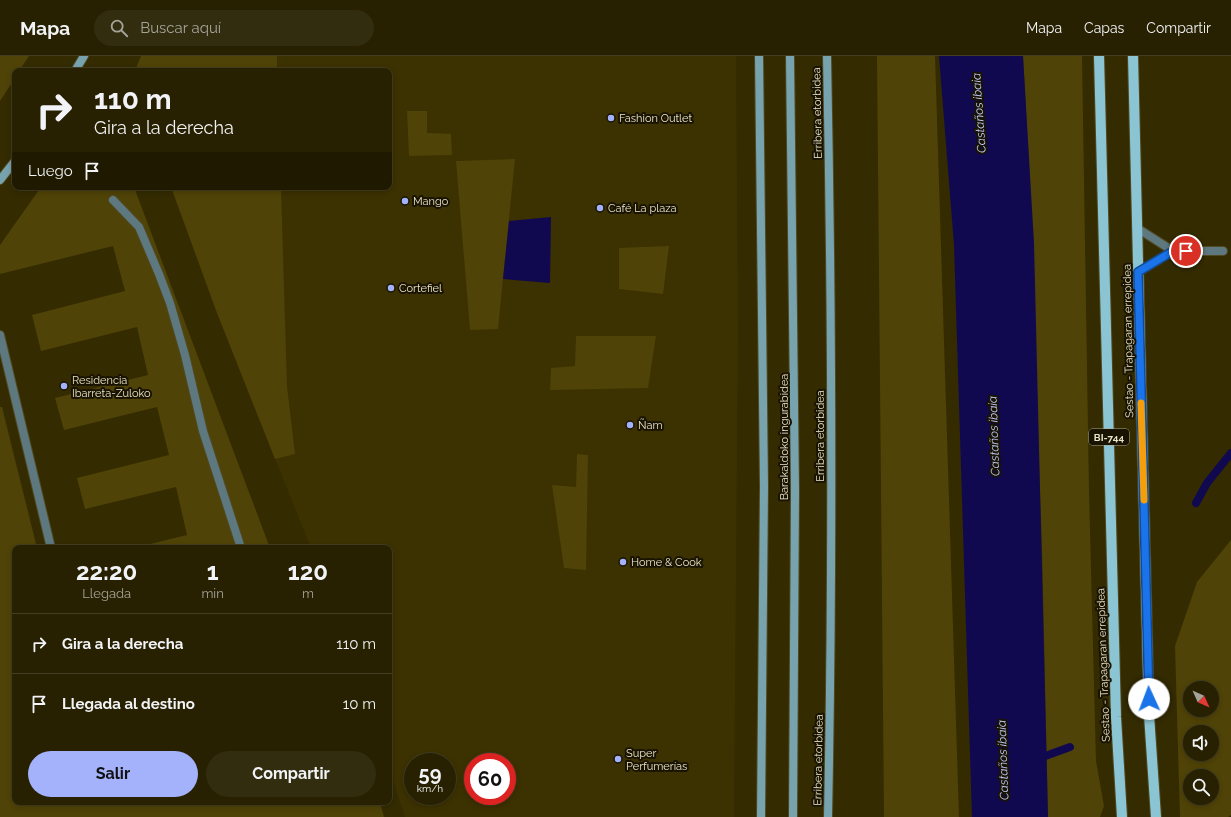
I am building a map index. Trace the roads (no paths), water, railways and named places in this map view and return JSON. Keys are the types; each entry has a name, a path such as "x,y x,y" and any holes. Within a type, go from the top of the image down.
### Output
{"main road":[{"name":"Sestao - Trapagaran errepidea","path":"1100,56 1116,701 1122,817"},
{"name":"Sestao - Trapagaran errepidea","path":"1133,56 1150,715 1156,817"}],"street":[{"path":"77,68 84,56"},
{"path":"760,56 764,478 761,817"},
{"name":"Barakaldoko ingurabidea","path":"790,56 795,482 793,817"},
{"name":"Erribera etorbidea","path":"827,56 831,267 831,670 828,817"},
{"path":"0,180 12,165"}],"lane":[{"path":"113,200 139,227 170,303 185,355 203,432 240,545"},
{"path":"1137,228 1173,251"},
{"path":"1138,272 1173,251 1223,251"},
{"path":"0,335 50,545"}],"water":[{"name":"Castaños ibaia","path":"939,56 1023,56 1034,243 1048,817 972,817 954,245"},
{"path":"551,217 550,283 503,279 509,221"}],"waterway":[{"path":"1196,503 1207,483 1231,453"},
{"path":"1037,759 1070,747"}],"place":[{"name":"Fashion Outlet","path":"611,118"},
{"name":"Mango","path":"405,201"},
{"name":"Café La plaza","path":"600,208"},
{"name":"Cortefiel","path":"391,288"},
{"name":"Residencia Ibarreta-Zuloko","path":"64,386"},
{"name":"Ñam","path":"630,425"},
{"name":"Home & Cook","path":"623,562"},
{"name":"Super Perfumerías","path":"618,759"}]}
